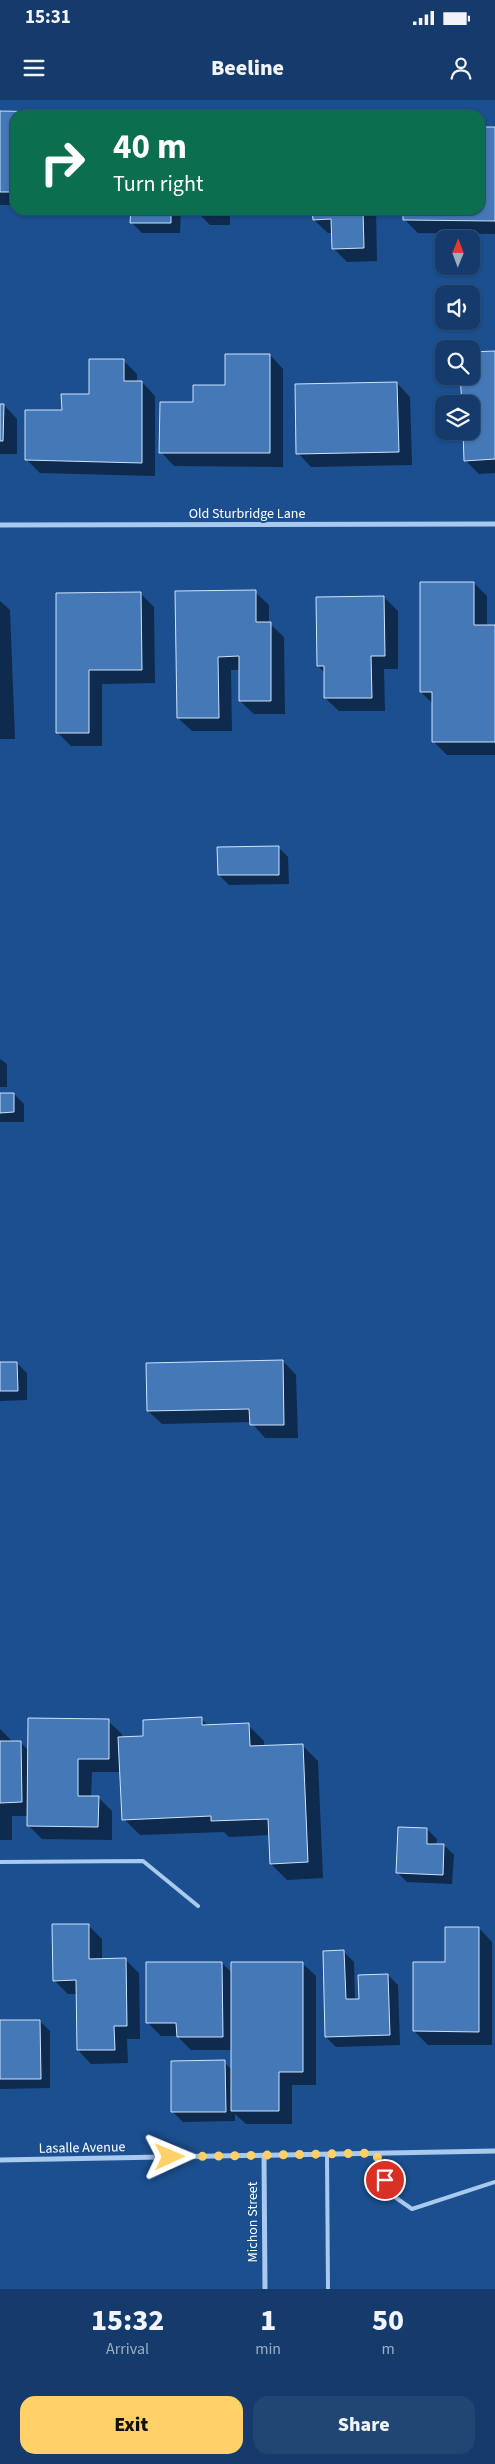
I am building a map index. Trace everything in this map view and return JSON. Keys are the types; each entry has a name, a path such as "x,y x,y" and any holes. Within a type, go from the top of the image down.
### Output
{"street":[{"name":"Old Sturbridge Lane","path":"0,525 495,524"},
{"name":"Lasalle Avenue","path":"0,2160 495,2151"},
{"name":"Michon Street","path":"264,2156 265,2289"}],"lane":[{"path":"0,1862 143,1861 198,1906"},
{"path":"376,2153 389,2193 412,2210 495,2182"},
{"path":"327,2154 328,2289"}],"building":[{"path":"0,111 10,111 10,192 0,192"},
{"path":"485,127 495,127 495,221 403,220 403,215 485,215"},
{"path":"131,215 171,215 171,223 130,223"},
{"path":"312,215 363,215 364,248 332,249 331,219 313,220"},
{"path":"495,351 495,459 464,461 463,440 480,440 480,395 461,395 461,385 480,385 480,352"},
{"path":"225,354 270,354 270,453 159,453 160,402 193,402 193,385 225,385"},
{"path":"89,359 124,359 124,381 142,381 142,463 25,460 25,410 62,410 61,394 89,394"},
{"path":"397,382 399,452 296,454 295,384"},
{"path":"0,404 4,404 3,441 0,441"},
{"path":"420,582 474,582 474,625 495,625 495,742 432,742 432,692 420,692"},
{"path":"256,590 256,622 271,622 271,701 239,701 239,656 218,657 219,718 177,718 175,591"},
{"path":"141,592 142,670 89,670 89,733 56,733 56,593"},
{"path":"384,596 385,656 371,656 372,698 324,698 324,666 317,666 316,597"},
{"path":"279,846 279,875 218,875 217,847"},
{"path":"0,1093 14,1093 14,1112 0,1113"},
{"path":"283,1360 284,1425 250,1425 249,1409 147,1411 146,1363"},
{"path":"0,1362 17,1362 18,1391 0,1391"},
{"path":"202,1717 202,1725 249,1723 250,1746 303,1744 308,1862 270,1864 268,1819 211,1821 211,1816 122,1820 118,1737 143,1736 143,1720"},
{"path":"28,1718 109,1719 109,1759 78,1759 78,1796 99,1796 98,1827 27,1826"},
{"path":"0,1741 21,1741 22,1802 0,1803"},
{"path":"398,1827 427,1828 427,1844 444,1844 443,1875 396,1873"},
{"path":"52,1924 89,1924 89,1959 126,1958 127,2026 114,2026 115,2050 77,2050 76,1980 53,1981"},
{"path":"445,1927 479,1927 479,2032 413,2031 413,1962 445,1962"},
{"path":"344,1950 346,1999 359,1999 358,1975 388,1974 390,2035 325,2037 323,1951"},
{"path":"146,1962 222,1962 223,2037 177,2037 176,2023 146,2023"},
{"path":"231,1962 303,1962 303,2072 279,2072 279,2111 231,2111"},
{"path":"0,2020 40,2020 41,2079 0,2079"},
{"path":"225,2060 226,2112 171,2112 171,2061"}],"route":[{"path":"170,2157 376,2153 385,2180"}]}
